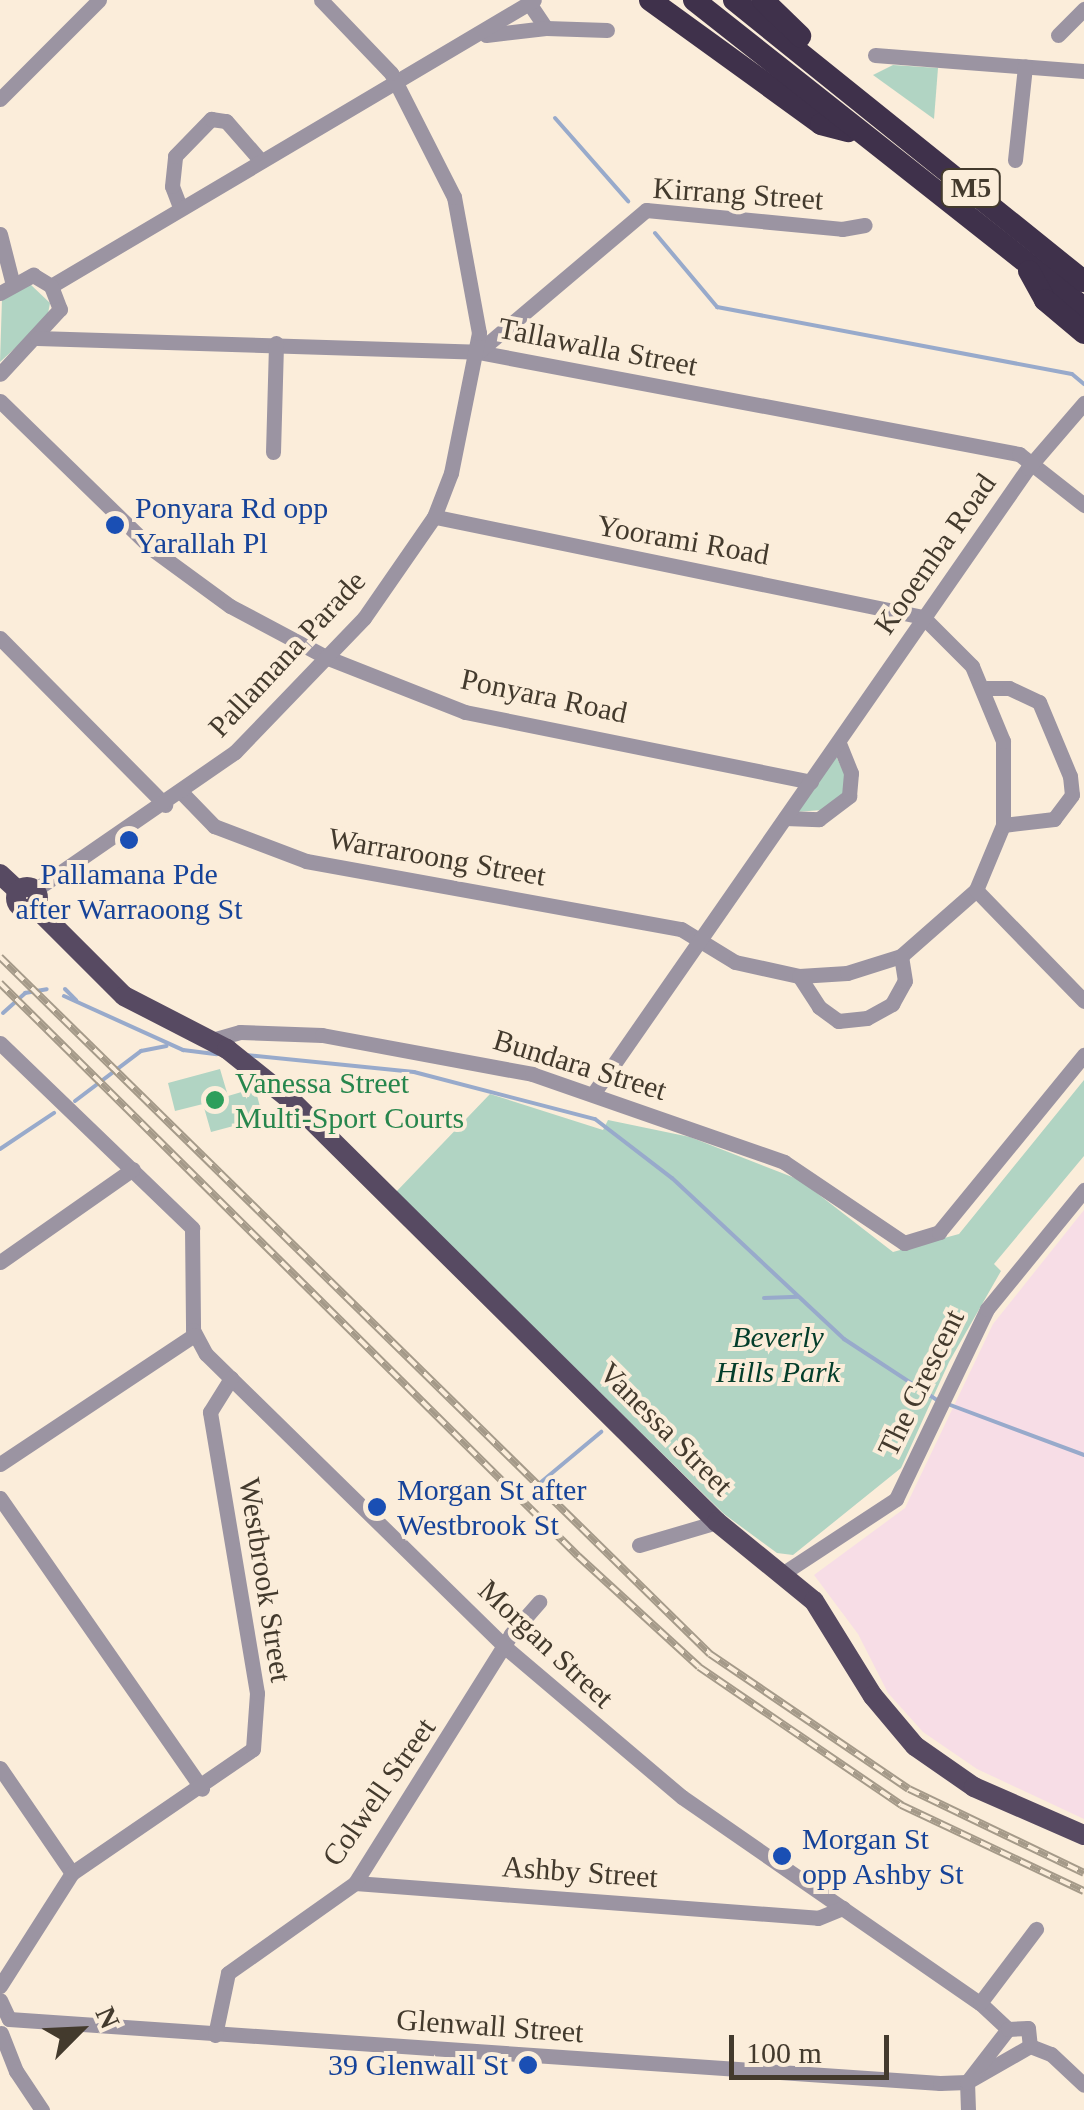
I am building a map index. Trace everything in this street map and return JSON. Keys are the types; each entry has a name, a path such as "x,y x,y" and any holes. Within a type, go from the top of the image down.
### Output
{"highway":[{"path":"650,0 822,124 861,135"},
{"name":"M5","path":"694,0 1029,270 1084,308"},
{"name":"M5","path":"734,0 859,95 1084,281"},
{"path":"763,0 859,95"},
{"path":"1029,270 1084,322"},
{"path":"1029,270 1045,300 1084,333"}],"main road":[{"name":"Vanessa Street","path":"0,874 29,896 124,996 227,1050 307,1116 717,1522 785,1572 833,1626 873,1696 915,1746 974,1787 1084,1835"}],"street":[{"path":"0,99 99,0"},
{"name":"Pallamana Parade","path":"29,896 183,794 235,752 328,658 396,576 434,517 463,434 478,352 454,197 396,81 321,0"},
{"path":"52,286 532,2 546,28"},
{"path":"1058,35 1084,9"},
{"path":"467,39 546,28 607,30"},
{"path":"875,55 1084,71"},
{"path":"1015,160 1026,67"},
{"path":"180,207 172,186 175,156 211,118 226,121 260,160"},
{"name":"Kirrang Street","path":"478,352 646,210 842,229 865,225"},
{"path":"0,234 6,287 33,274 52,286 60,309 56,319 0,374"},
{"path":"56,319 78,335"},
{"name":"Tallawalla Street","path":"37,338 78,335 478,352 1034,462 1084,505"},
{"path":"273,452 276,343"},
{"name":"Ponyara Road","path":"0,401 152,549 230,606 328,658 465,712 811,782"},
{"name":"Kooemba Road","path":"593,1094 923,617 1034,462 1084,403"},
{"name":"Yoorami Road","path":"434,517 455,526 923,617"},
{"path":"799,976 818,1007 838,1021 867,1018 892,1004 904,981 901,956 976,890 1003,825 1002,741 986,688 956,645 923,617"},
{"path":"0,638 166,805"},
{"path":"986,688 1010,688 1038,702 1070,776 1072,794 1054,819 1003,825"},
{"path":"786,818 819,819 849,796 851,773 839,742"},
{"name":"Warraroong Street","path":"183,794 214,826 306,861 681,930 736,962 799,976 847,973 901,956"},
{"path":"976,890 1084,1001"},
{"path":"0,1026 0,1041 133,1169 196,1237 194,1335 0,1464"},
{"name":"Bundara Street","path":"227,1050 240,1032 322,1035 489,1065 593,1094 784,1162 904,1242 939,1232 1084,1055"},
{"path":"0,1262 133,1169"},
{"name":"The Crescent","path":"785,1572 896,1499 933,1414 988,1309 1084,1190"},
{"name":"Morgan Street","path":"194,1335 231,1378 505,1647 682,1797 980,2003 1006,2032"},
{"name":"Westbrook Street","path":"2,2006 72,1873 202,1788 253,1749 257,1694 210,1412 231,1378"},
{"path":"0,1498 202,1788"},
{"path":"640,1545 717,1522"},
{"name":"Colwell Street","path":"215,2035 228,1973 355,1884 505,1647 539,1602"},
{"path":"0,1768 72,1873"},
{"name":"Ashby Street","path":"355,1884 801,1916 826,1917 843,1908"},
{"path":"801,1916 818,1892"},
{"path":"980,2003 1036,1929"},
{"path":"2,2006 16,2071 42,2110"},
{"name":"Glenwall Street","path":"2,2006 215,2035 967,2082"},
{"path":"968,2110 967,2082 1006,2032 1028,2028 1025,2049"},
{"path":"1006,2032 1008,2048 1051,2054 1084,2085"},
{"path":"967,2082 1025,2049"},
{"path":"0,2060 16,2071"}],"shaded area":[{"path":"1084,1210 1084,1819 977,1769 923,1732 888,1693 858,1634 814,1575 905,1508 993,1324"}],"green space":[{"path":"893,65 938,68 934,119 873,75"},
{"path":"30,284 50,303 47,319 0,362 2,299"},
{"path":"836,756 846,777 844,794 822,810 796,812"},
{"name":"Vanessa Street Multi-Sport Courts","path":"220,1069 228,1096 255,1088 263,1118 211,1132 203,1104 175,1111 168,1083"},
{"name":"Beverly Hills Park","path":"1084,1080 1084,1156 994,1264 1001,1271 949,1362 901,1468 793,1555 777,1553 724,1514 396,1192 490,1094 603,1130 608,1120 690,1137 800,1180 893,1252 959,1234"}],"waterway":[{"path":"555,118 628,201"},
{"path":"655,233 717,307 1072,374 1084,384"},
{"path":"3,1013 25,993 47,989"},
{"path":"65,989 76,1000"},
{"path":"64,996 183,1050 217,1054"},
{"path":"75,1101 141,1051 167,1046"},
{"path":"246,1055 414,1072 595,1119 672,1178 844,1339 937,1400"},
{"path":"0,1149 54,1113"},
{"path":"764,1298 798,1297"},
{"path":"945,1403 1084,1455"},
{"path":"540,1483 601,1432"}],"railway":[{"path":"0,957 710,1654 909,1789 1084,1873"},
{"path":"0,983 578,1556 699,1667 901,1805 1084,1891"}],"place":[{"name":"Ponyara Rd opp Yarallah Pl","path":"115,525"},
{"name":"Pallamana Pde after Warraoong St","path":"129,840"},
{"name":"Vanessa Street Multi-Sport Courts","path":"215,1100"},
{"name":"Morgan St after Westbrook St","path":"377,1507"},
{"name":"Morgan St opp Ashby St","path":"782,1856"},
{"name":"39 Glenwall St","path":"528,2065"}]}
